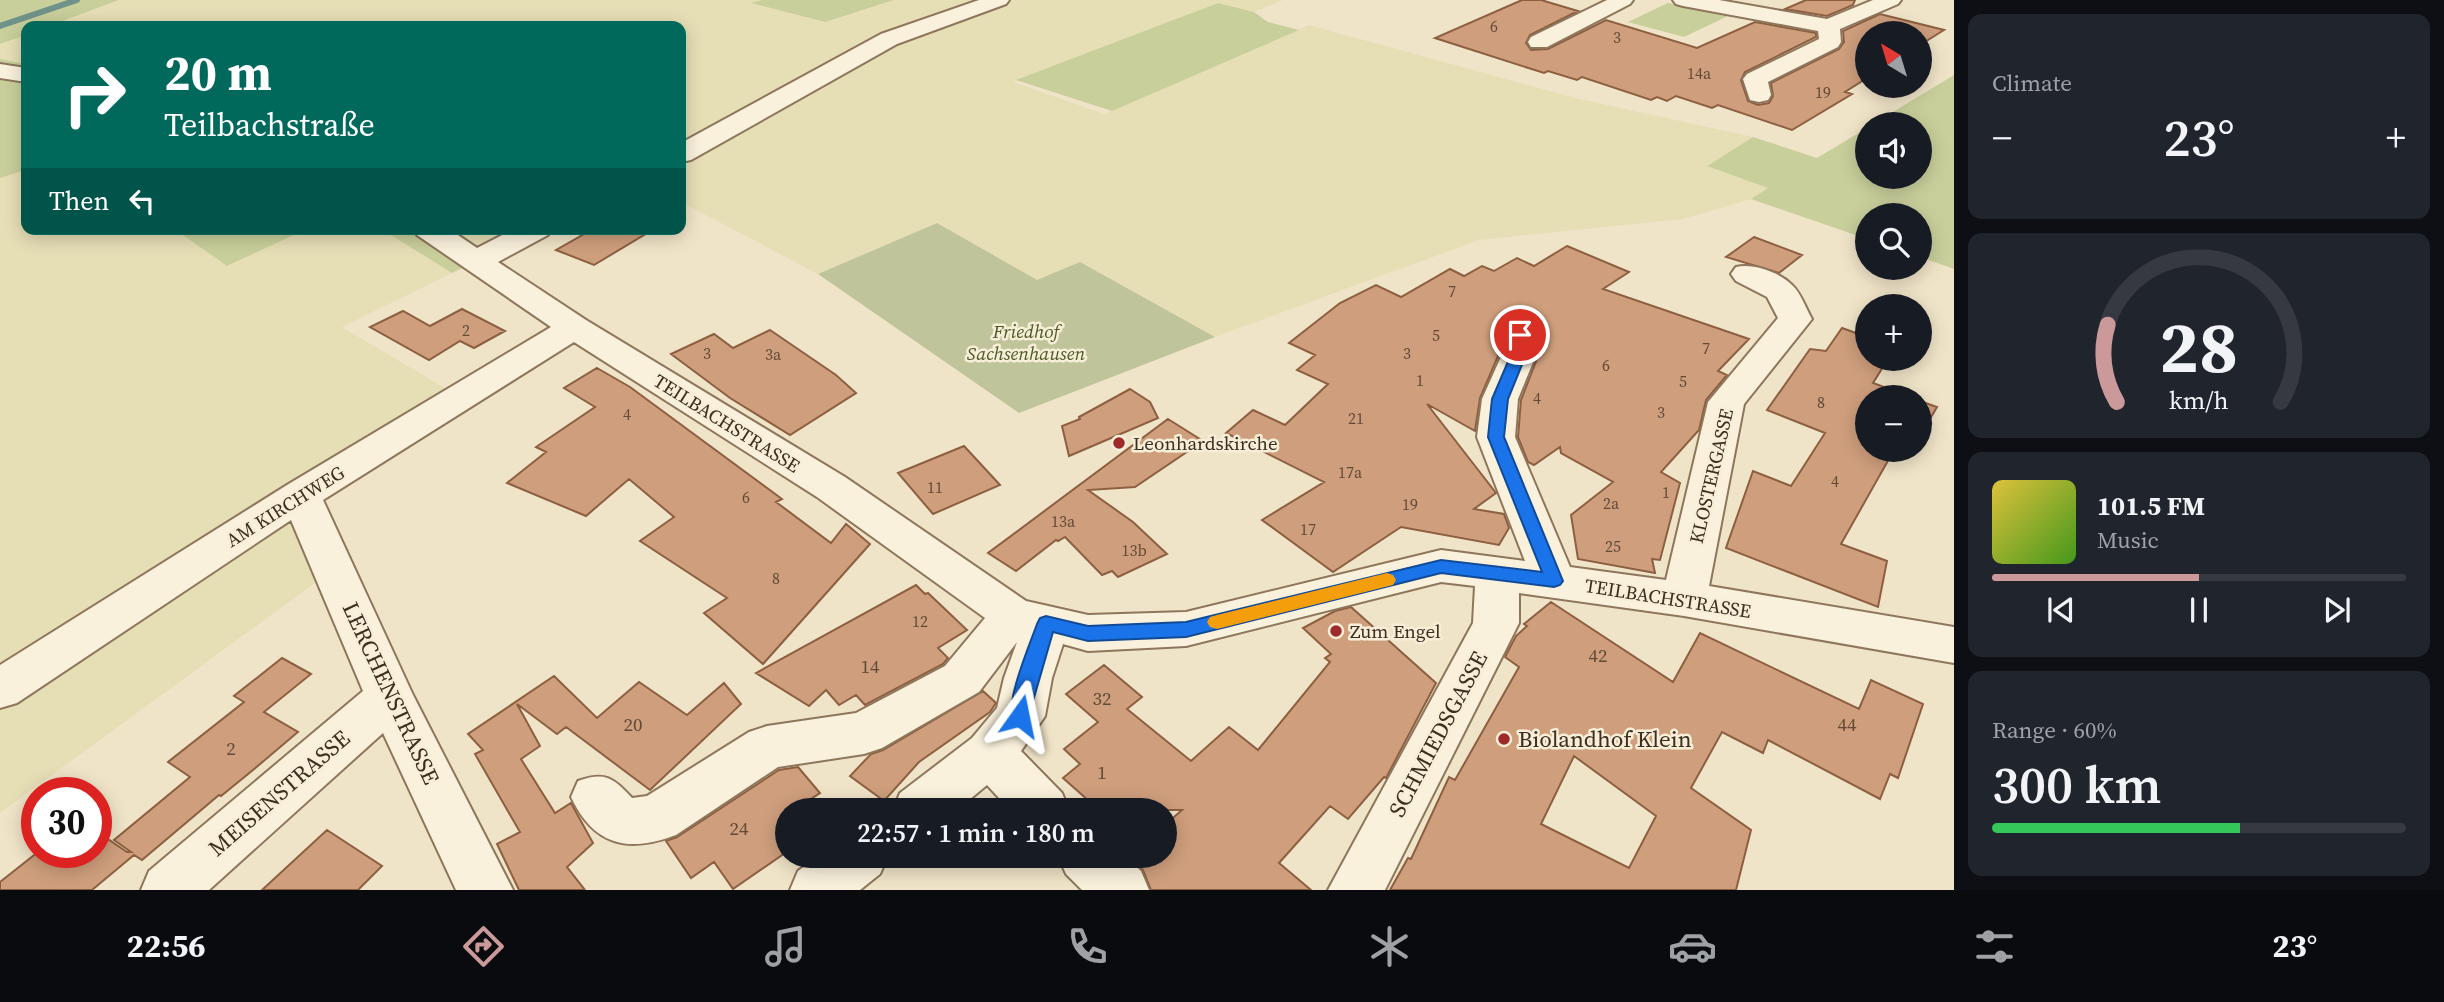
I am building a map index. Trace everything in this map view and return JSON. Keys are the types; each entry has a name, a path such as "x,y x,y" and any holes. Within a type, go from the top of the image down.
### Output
{"street":[{"path":"686,150 889,39 999,0"},
{"path":"1539,41 1623,0"},
{"path":"1683,0 1829,26 1891,0"},
{"path":"1759,95 1755,79 1830,42 1829,26"},
{"path":"0,71 21,74"},
{"name":"TEILBACHSTRASSE","path":"436,235 573,327 831,487 1030,619 1088,633 1186,629 1441,566 1684,599 1954,645"},
{"path":"475,262 526,235"},
{"name":"KLOSTERGASSE","path":"1684,599 1727,402 1795,320 1780,291 1747,274"},
{"path":"1520,320 1521,350 1500,399 1496,437 1554,581"},
{"name":"AM KIRCHWEG","path":"0,689 301,495 573,327"},
{"name":"LERCHENSTRASSE","path":"301,495 390,697 485,890"},
{"name":"SCHMIEDSGASSE","path":"1356,890 1496,623 1497,572"},
{"path":"934,798 990,753 1020,716 1028,678 1030,619"},
{"path":"597,797 614,816 631,822 657,818 767,747 864,733 962,679 1030,619"},
{"name":"MEISENSTRASSE","path":"169,890 390,697"},
{"path":"990,753 1032,798"},
{"path":"818,890 846,868"},
{"path":"1098,868 1121,890"}],"shaded area":[{"path":"119,0 762,0 753,3 825,22 894,0 1283,0 1254,12 1218,3 1013,82 1104,114 1309,25 1575,98 1753,137 1708,165 1768,188 1751,199 1683,219 1479,240 1215,337 1080,262 1037,281 937,223 818,274 686,205 686,21 62,21"},
{"path":"21,37 21,63 0,59 0,44"},
{"path":"21,172 21,235 183,235 227,266 294,235 391,235 452,273 342,327 460,397 301,495 334,569 49,777 21,777 21,798 0,813 0,178"},
{"path":"438,235 526,235 475,262"}],"green space":[{"path":"0,0 119,0 62,21 21,21 21,37 0,44"},
{"path":"762,0 894,0 825,22 751,3"},
{"path":"1218,3 1254,12 1268,22 1299,30 1112,111 1016,80"},
{"path":"1668,3 1730,15 1684,37 1628,22"},
{"path":"0,59 21,63 21,172 0,178"},
{"path":"1954,75 1954,269 1932,261 1932,203 1855,203 1855,235 1751,199 1768,188 1707,166 1753,137 1817,158 1855,135 1855,189 1932,189 1932,112 1893,112 1916,98 1932,98 1932,88"},
{"name":"Friedhof Sachsenhausen","path":"937,223 1037,280 1080,262 1215,337 1019,413 818,274"},
{"path":"183,235 294,235 227,266"},
{"path":"391,235 437,235 475,262 452,273"}],"building":[{"path":"1522,0 1541,0 1578,11 1530,35 1526,43 1531,50 1548,49 1606,20 1697,48 1755,22 1816,33 1816,37 1745,72 1741,80 1748,101 1758,105 1769,103 1773,96 1771,83 1839,49 1844,42 1843,31 1855,25 1855,86 1845,92 1852,94 1792,130 1718,105 1712,108 1676,96 1667,101 1657,97 1651,100 1582,77 1577,80 1548,71 1544,73 1435,38"},
{"path":"1806,0 1855,0 1853,5 1827,16 1785,9"},
{"path":"1880,14 1908,21 1865,21"},
{"path":"1932,27 1944,30 1932,38"},
{"path":"582,235 644,235 594,265 556,250"},
{"path":"1754,237 1802,255 1779,273 1726,257"},
{"path":"1567,246 1629,272 1603,289 1749,339 1718,371 1727,375 1706,400 1699,430 1661,472 1680,483 1660,560 1652,559 1655,573 1578,559 1571,515 1613,482 1561,453 1560,447 1534,465 1528,462 1518,437 1521,400 1540,351 1540,320 1533,310 1521,307 1507,310 1501,318 1501,349 1480,398 1475,431 1427,404 1496,493 1474,509 1504,514 1509,528 1499,545 1401,527 1333,572 1262,520 1324,482 1226,433 1253,410 1285,425 1328,384 1297,370 1315,355 1289,343 1340,303 1376,285 1401,297 1450,269 1464,276 1482,266 1494,271 1517,258 1534,266"},
{"path":"462,309 505,331 474,348 460,341 429,360 370,327 403,311 430,326"},
{"path":"1842,328 1855,333 1855,371 1880,371 1873,383 1878,385 1855,385 1855,462 1887,462 1841,544 1887,561 1878,607 1726,548 1753,471 1791,486 1825,433 1767,410 1810,349 1826,351"},
{"path":"770,330 836,375 856,393 790,435 730,398 671,354 714,334 733,348"},
{"path":"597,368 630,387 782,499 776,502 831,543 846,524 870,544 763,664 704,613 727,598 640,541 674,517 629,479 586,516 507,483 546,452 536,447 595,407 564,388"},
{"path":"1130,389 1150,402 1158,418 1069,456 1062,426 1080,419 1079,417"},
{"path":"1168,419 1203,441 1135,487 1088,490 1133,522 1167,554 1118,577 1112,571 1102,575 1065,537 1056,540 1016,571 988,553"},
{"path":"964,446 1000,485 933,514 898,473"},
{"path":"916,585 967,630 938,648 948,658 943,664 865,705 856,695 839,705 826,690 809,706 756,673"},
{"path":"1551,602 1673,682 1700,633 1859,709 1871,680 1923,704 1898,778 1890,774 1880,799 1768,740 1763,753 1722,732 1691,788 1751,830 1736,890 1390,890 1408,858 1411,859 1449,777 1455,780 1519,667 1505,657 1516,636 1527,626 1524,624","holes":["1574,756 1656,816 1629,868 1541,824"]},
{"path":"1351,607 1436,683 1386,778 1384,777 1348,819 1330,806 1279,863 1311,890 1151,890 1141,868 1177,868 1177,814 1182,810 1177,810 1177,798 1086,798 1063,778 1080,764 1064,749 1098,722 1066,694 1104,665 1142,697 1127,709 1191,761 1229,727 1258,750 1330,662 1325,658 1331,654 1303,628 1335,611"},
{"path":"282,658 311,674 264,712 298,732 142,860 134,855 92,890 0,890 0,882 21,865 21,868 112,868 112,842 131,852 114,840 190,777 168,762 244,702 234,696"},
{"path":"554,676 597,718 639,682 687,715 724,683 741,704 650,790 566,727 557,734 517,704 540,746 521,759 555,813 571,803 593,843 567,867 585,890 519,890 497,844 520,832 475,754 483,750 468,734"},
{"path":"983,691 996,703 990,712 919,762 887,798 880,798 850,776 871,754 883,750"},
{"path":"798,767 820,793 812,798 775,798 775,860 733,889 714,862 691,878 666,841 677,837 779,770"},
{"path":"327,830 382,866 358,890 262,890"}],"waterway":[{"path":"0,26 77,0"}],"slow traffic":[{"path":"1217,622 1387,580"}],"place":[{"name":"Leonhardskirche","path":"1119,443"},
{"name":"Zum Engel","path":"1336,631"},
{"name":"Biolandhof Klein","path":"1504,739"}],"route":[{"path":"1020,716 1028,678 1046,624 1088,633 1186,629 1441,566 1554,581 1496,437 1500,399 1521,350 1520,335"}]}
